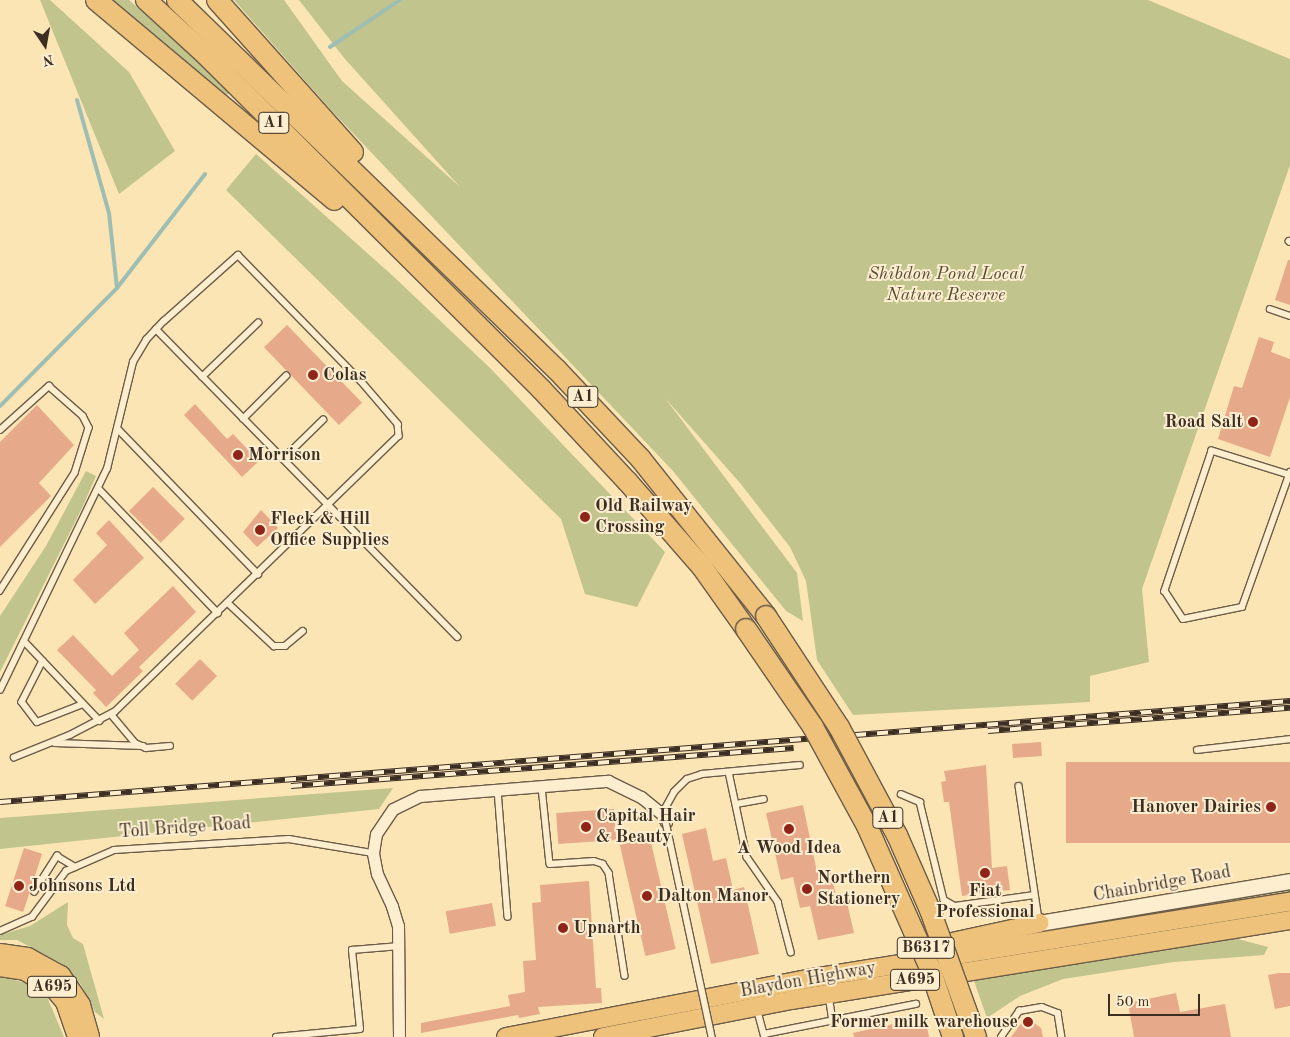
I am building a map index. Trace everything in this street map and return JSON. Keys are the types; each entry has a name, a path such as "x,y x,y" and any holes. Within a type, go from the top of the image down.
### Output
{"highway":[{"path":"96,0 351,214 400,248"},
{"name":"A1","path":"146,0 206,55 478,324 627,481 702,567 812,727 868,826 930,968 953,1037"},
{"name":"A1","path":"177,0 557,370 640,458 766,616 838,727 897,835 930,910 976,1037"},
{"path":"216,0 358,159 380,196"}],"main road":[{"name":"Chainbridge Road","path":"1040,923 1290,881"},
{"name":"Blaydon Highway","path":"506,1037 813,978 1290,902"},
{"name":"Blaydon Highway","path":"603,1037 757,1006 1290,920"},
{"name":"B6317","path":"813,978 967,936 1040,923"},
{"path":"1228,931 1290,929"},
{"path":"0,953 28,957 61,975 81,1005 90,1037"},
{"name":"A695","path":"0,967 25,971 54,988 65,1002 76,1037"}],"street":[{"path":"399,1037 400,946 392,906 377,874 373,853 376,834 384,819 402,802 420,796 608,781 641,797 664,818"}],"lane":[{"path":"0,690 99,489 118,429 132,362 156,329 234,256 242,257 398,424 399,436 112,714 53,743 14,758"},
{"path":"1270,309 1290,316"},
{"path":"202,377 258,322"},
{"path":"156,329 458,637"},
{"path":"243,419 286,376"},
{"path":"0,430 49,386 83,416 89,428 75,473 55,510 0,591"},
{"path":"283,460 323,420"},
{"path":"118,429 258,574"},
{"path":"1212,451 1289,474 1242,607 1183,619 1165,591 1212,451"},
{"path":"99,489 218,613"},
{"path":"228,603 274,646 285,646 303,631"},
{"path":"24,642 100,721"},
{"path":"43,661 22,702 37,722 83,704"},
{"path":"112,714 135,742 143,746"},
{"path":"1197,750 1290,739"},
{"path":"53,743 170,746"},
{"path":"712,1037 664,818 674,792 687,779 729,772 800,765"},
{"path":"729,772 747,857 778,902 791,952"},
{"path":"1019,786 1034,895 1040,923"},
{"path":"542,787 550,864 594,861 603,864 609,873 625,976"},
{"path":"498,790 508,917"},
{"path":"901,794 920,802 944,900 955,906 1034,895"},
{"path":"736,804 764,799"},
{"name":"Toll Bridge Road","path":"0,931 32,917 66,871 114,850 177,844 289,839 373,853"},
{"path":"34,892 57,856 75,867"},
{"path":"276,1037 360,1028 352,950 400,946"},
{"path":"828,994 833,1020"},
{"path":"757,1006 765,1035 916,1004"},
{"path":"1001,1037 1020,1011 1042,1007 1058,1013 1062,1037"}],"green space":[{"path":"40,0 50,0 129,72 175,151 119,194"},
{"path":"111,0 129,0 231,91 227,95"},
{"name":"Shibdon Pond Local Nature Reserve","path":"234,0 284,0 342,81 460,187 345,59 299,0 1148,0 1290,59 1290,165 1142,589 1149,662 1090,676 1090,702 853,715 817,660 806,581 790,547 740,483 665,398 797,573 803,621 786,611 673,471 331,110"},
{"path":"256,154 393,276 491,369 665,552 637,607 585,594 561,519 226,190"},
{"path":"86,471 96,476 83,506 0,672 0,616 46,546"},
{"path":"393,788 379,809 0,849 0,818"},
{"path":"1290,887 1290,894 962,943"},
{"path":"68,902 67,925 73,938 83,944 104,1019 95,1012 80,983 61,963 17,940 0,940 0,935 30,926"},
{"path":"1234,938 1268,947 1264,955 1174,962 1063,979 1020,996 987,1018 974,981"},
{"path":"4,977 36,986 47,997 64,1037 0,1037 0,978"}],"building":[{"path":"1288,260 1290,260 1290,305 1275,300"},
{"name":"Colas","path":"287,325 362,403 339,425 264,347"},
{"name":"Road Salt","path":"1259,337 1274,342 1271,352 1290,359 1290,397 1270,457 1218,439 1234,386 1242,388"},
{"path":"195,404 227,439 233,434 259,461 242,477 184,415"},
{"path":"37,405 74,445 39,483 51,496 0,547 0,442"},
{"path":"153,487 185,519 161,543 129,511"},
{"name":"Fleck & Hill Office Supplies","path":"261,510 278,528 257,547 243,532"},
{"path":"109,520 144,558 95,604 73,580 107,545 96,533"},
{"path":"173,586 196,612 139,667 143,671 106,707 93,693 96,690 57,650 73,635 112,676 139,650 124,633"},
{"path":"200,659 217,676 192,701 175,684"},
{"path":"1041,742 1042,756 1013,758 1012,744"},
{"path":"1066,762 1290,762 1290,843 1066,843"},
{"path":"986,765 992,868 1007,866 1010,890 962,896 949,802 944,802 941,782 946,781 944,771"},
{"path":"803,805 817,872 830,869 837,900 846,898 854,933 818,940 810,906 800,908 793,877 781,880 766,813"},
{"name":"Capital Hair & Beauty","path":"614,809 616,840 558,844 556,813"},
{"path":"706,828 713,861 726,858 733,890 744,887 759,954 711,964 682,834"},
{"name":"Dalton Manor","path":"650,838 676,949 645,956 620,845"},
{"name":"Johnsons Ltd","path":"24,848 42,854 23,912 5,906"},
{"name":"Upnarth","path":"589,881 596,988 601,988 602,1003 538,1007 540,1014 519,1018 518,1015 421,1033 421,1023 510,1006 508,995 525,992 523,961 536,960 532,903 541,902 540,885"},
{"path":"492,903 496,926 450,934 446,911"},
{"path":"1290,973 1290,1006 1275,1009 1268,975"},
{"path":"1176,993 1180,1012 1225,1004 1231,1037 1134,1037 1128,1003"},
{"path":"925,1017 929,1037 854,1037 853,1033"},
{"name":"Former milk warehouse","path":"1026,1017 1041,1028 1043,1037 1011,1037"}],"waterway":[{"path":"330,47 400,0"},
{"path":"77,100 109,213 117,288"},
{"path":"0,406 117,288 205,174"}],"railway":[{"path":"0,802 1290,701"},
{"path":"988,731 1290,708"},
{"path":"291,786 794,748"}],"place":[{"name":"Colas","path":"313,375"},
{"name":"Road Salt","path":"1253,422"},
{"name":"Morrison","path":"238,455"},
{"name":"Old Railway Crossing","path":"585,517"},
{"name":"Fleck & Hill Office Supplies","path":"260,530"},
{"name":"Hanover Dairies","path":"1271,807"},
{"name":"Capital Hair & Beauty","path":"586,827"},
{"name":"A Wood Idea","path":"789,829"},
{"name":"Fiat Professional","path":"985,873"},
{"name":"Johnsons Ltd","path":"19,886"},
{"name":"Northern Stationery","path":"807,889"},
{"name":"Dalton Manor","path":"647,896"},
{"name":"Upnarth","path":"563,928"},
{"name":"Former milk warehouse","path":"1028,1022"}]}
